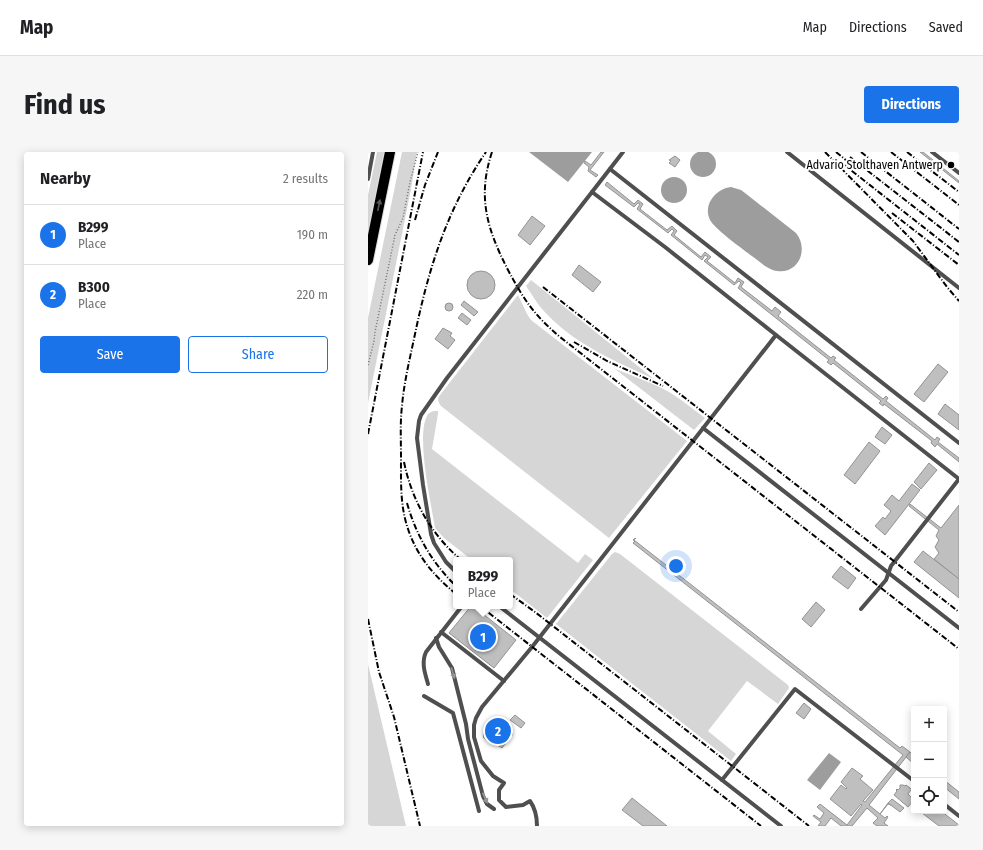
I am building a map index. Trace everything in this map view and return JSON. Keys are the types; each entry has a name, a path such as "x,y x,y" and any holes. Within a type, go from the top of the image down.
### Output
{"main road":[{"path":"368,260 390,152"}],"lane":[{"path":"368,179 374,152"},
{"path":"453,569 446,562 434,543 431,534 417,438 421,415 447,378 624,152"},
{"path":"787,152 959,288"},
{"path":"932,152 959,173"},
{"path":"610,169 959,443"},
{"path":"592,192 671,252 959,479 891,566 886,580 861,609"},
{"path":"537,826 536,814 530,801 522,805 506,807 498,800 499,790 504,783 493,776 481,761 474,737 474,725 476,718 482,707 539,637 776,335"},
{"path":"703,428 959,628"},
{"path":"428,684 423,657 436,638 460,609"},
{"path":"503,609 779,825"},
{"path":"442,632 504,681"},
{"path":"436,638 439,647 452,668 483,796 487,804 494,809"},
{"path":"722,780 795,689 911,779"},
{"path":"424,696 453,713 479,811"},
{"path":"947,806 959,816"}],"path":[{"path":"368,365 395,235 402,218 418,152"}],"shaded area":[{"path":"703,151 712,155 716,164 712,173 703,177 694,173 690,164 694,155"},
{"path":"377,152 384,152 368,232 368,195"},
{"path":"402,152 417,152 411,189 368,403 368,318"},
{"path":"529,152 592,152 568,182"},
{"path":"674,177 683,181 687,190 683,199 674,203 665,199 661,190 665,181"},
{"path":"731,187 741,190 796,233 800,239 802,253 796,265 791,269 776,271 765,266 727,237 710,220 708,210 711,200 720,191"},
{"path":"531,280 654,379 594,350 567,332 542,309 526,286"},
{"path":"518,295 531,320 687,441 609,538 441,406 439,402 438,398 440,395"},
{"path":"615,369 662,388 705,418 694,430"},
{"path":"438,411 432,449 578,563 585,554 593,560 547,618 513,591 513,557 468,557 444,538 435,528 425,470 423,439 424,426 429,413"},
{"path":"615,552 620,554 788,685 789,688 778,704 747,681 708,731 736,754 731,761 556,624"},
{"path":"368,664 406,826 368,826"},
{"path":"829,753 841,762 820,790 807,780"}],"building":[{"path":"601,152 604,152 590,170 598,175 596,177 588,171 589,167 584,163 585,161 591,165"},
{"path":"920,152 923,152 959,181 959,183"},
{"path":"675,156 680,160 675,167 669,163 671,161 669,160"},
{"path":"607,182 634,204 638,200 643,204 640,209 667,230 672,226 677,231 674,235 701,257 705,252 711,257 707,261 735,283 738,278 744,282 741,287 772,311 775,307 781,312 778,316 831,358 833,356 836,358 834,360 883,399 886,396 888,398 886,401 935,440 937,437 940,439 938,442 959,458 959,462 937,444 935,447 931,443 932,441 884,404 883,406 879,403 881,401 833,363 831,365 827,362 829,360 738,288 741,283 739,281 734,285 704,261 708,257 705,255 702,260 671,235 674,231 672,229 668,233 637,209 640,204 638,203 634,207 605,185"},
{"path":"532,216 545,226 530,245 518,235"},
{"path":"579,265 601,282 593,292 572,275"},
{"path":"481,271 491,275 495,285 491,295 481,299 471,295 467,285 471,275"},
{"path":"464,301 478,312 474,316 461,305"},
{"path":"447,303 451,303 453,307 451,311 447,311 445,309 445,305"},
{"path":"462,313 471,320 467,325 458,318"},
{"path":"443,328 452,333 450,336 455,340 448,349 435,339"},
{"path":"938,364 948,372 924,402 914,394"},
{"path":"945,404 959,415 959,430 938,414"},
{"path":"882,427 892,435 885,444 875,437"},
{"path":"869,442 880,451 855,484 844,475"},
{"path":"929,463 937,470 921,489 914,482"},
{"path":"912,484 920,490 885,535 875,526 883,517 885,519 891,511 884,505 892,495 899,501"},
{"path":"910,504 941,528 959,505 959,579 934,559 939,553 935,547 939,540 936,536 939,530 909,506"},
{"path":"635,538 634,540 900,748 902,746 910,752 869,805 885,818 887,816 888,817 884,823 888,826 877,826 873,823 878,818 867,808 852,826 841,826 831,818 825,826 818,826 821,822 813,816 814,815 820,819 824,813 817,807 820,804 847,825 862,805 861,804 851,816 830,799 841,785 846,789 847,788 841,782 852,768 863,776 860,779 873,790 863,801 865,802 903,755 633,543 635,541 633,540"},
{"path":"923,551 959,579 959,598 914,562"},
{"path":"841,566 856,578 848,589 832,577"},
{"path":"816,602 825,610 811,627 802,619"},
{"path":"469,609 477,609 516,640 494,668 449,633"},
{"path":"804,703 811,709 804,719 796,713"},
{"path":"515,715 525,723 521,728 510,720"},
{"path":"496,718 513,734 502,748 483,737"},
{"path":"910,752 911,761 906,757"},
{"path":"947,782 959,792 959,799 947,789"},
{"path":"900,785 906,785 911,789 908,794 911,797 911,804 908,807 894,795 897,791 896,790 900,788"},
{"path":"632,798 667,826 643,826 622,810"},
{"path":"892,799 904,808 900,812 888,803"},
{"path":"923,814 945,814 959,825 959,826 939,826"}],"railway":[{"path":"368,434 423,152"},
{"path":"415,220 425,185 438,152"},
{"path":"453,591 440,580 421,557 405,520 401,475 401,412 404,388 420,309 433,262 460,195 486,152"},
{"path":"492,152 485,184 486,212 490,227 508,270 525,299 536,314 560,337 959,649"},
{"path":"825,152 913,241 959,301"},
{"path":"836,152 853,166"},
{"path":"861,152 959,229"},
{"path":"891,152 959,205"},
{"path":"907,152 959,192"},
{"path":"850,157 959,242"},
{"path":"843,164 959,255"},
{"path":"892,213 959,265"},
{"path":"543,287 959,612"},
{"path":"574,342 607,361 663,386"},
{"path":"404,462 412,490 424,516 450,550 458,557"},
{"path":"407,503 415,526 426,548 439,568 453,583"},
{"path":"513,596 809,826"},
{"path":"484,609 761,826"},
{"path":"368,619 379,672 394,717 420,826"}],"place":[{"name":"Advario Stolthaven Antwerp","path":"951,165"},
{"name":"B299","path":"483,637"},
{"name":"B300","path":"498,731"}]}
